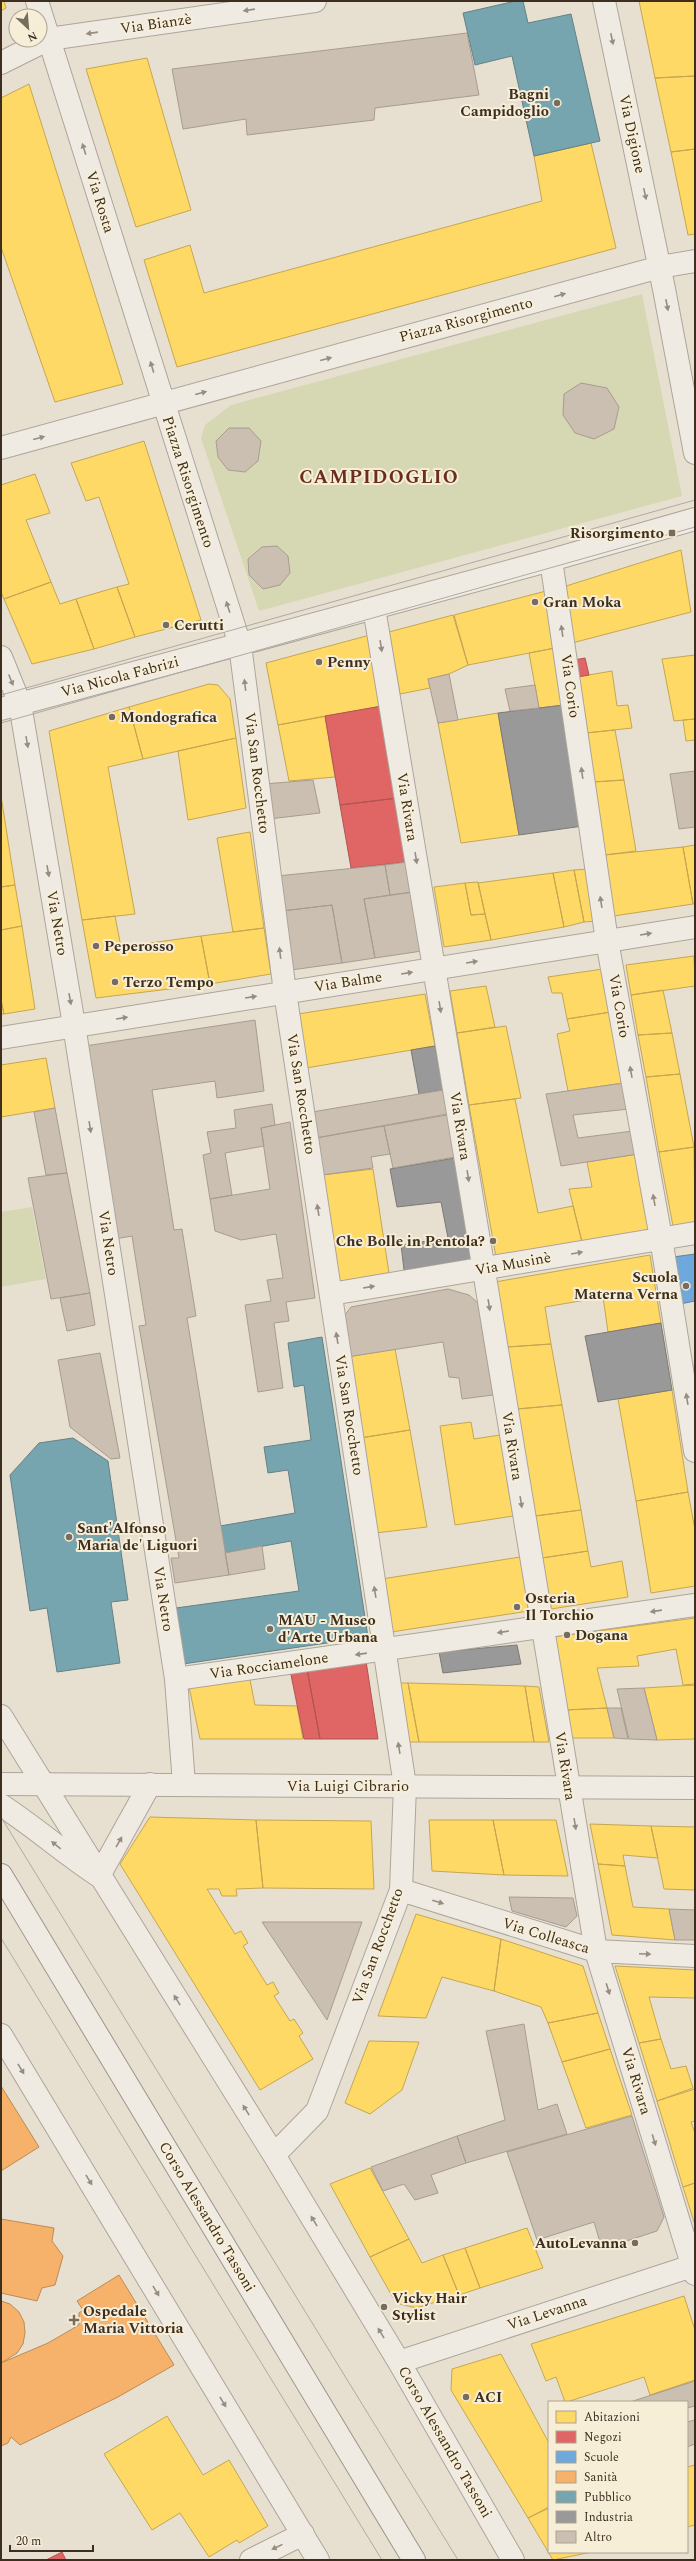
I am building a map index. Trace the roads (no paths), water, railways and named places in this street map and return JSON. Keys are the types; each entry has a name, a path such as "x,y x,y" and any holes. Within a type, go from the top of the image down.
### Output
{"street":[{"name":"Via Rosta","path":"37,1 163,404"},
{"name":"Via Bianzè","path":"1,63 49,39 272,4 315,1"},
{"name":"Via Digione","path":"604,1 660,267"},
{"name":"Piazza Risorgimento","path":"240,645 163,404 660,267 695,261"},
{"path":"660,267 695,453"},
{"path":"1,448 163,404"},
{"path":"240,645 552,560 695,519"},
{"name":"Via Corio","path":"552,560 607,941 661,1238 695,1451"},
{"name":"Via Rivara","path":"374,608 596,1951 694,2268"},
{"name":"Via Nicola Fabrizi","path":"10,707 240,645"},
{"name":"Via San Rocchetto","path":"240,645 285,992 405,1786 401,1890 317,2111 274,2155"},
{"name":"Via Netro","path":"1,657 74,1025 176,1679 184,1784"},
{"name":"Via Balme","path":"1,1038 74,1025 695,927"},
{"name":"Via Musinè","path":"331,1294 695,1233"},
{"name":"Via Rocciamelone","path":"176,1679 695,1605"},
{"name":"Corso Alessandro Tassoni","path":"1,1716 99,1876 274,2155 399,2362 513,2560"},
{"name":"Via Luigi Cibrario","path":"1,1784 569,1786 695,1788"},
{"path":"1,1805 29,1823 71,1858 99,1876 150,1784"},
{"name":"Corso Alessandro Tassoni","path":"1,1875 414,2560"},
{"name":"Via Colleasca","path":"401,1890 596,1951 695,1956"},
{"path":"1,2035 318,2560"},
{"name":"Via Levanna","path":"399,2362 694,2268"},
{"path":"251,2560 303,2534"}],"tram line":[{"path":"1,695 695,500"},
{"path":"1,723 695,527"},
{"path":"1,1817 458,2560"},
{"path":"1,1938 382,2560"}],"place":[{"name":"Bagni Campidoglio","path":"557,103"},
{"name":"Risorgimento","path":"672,533"},
{"name":"Gran Moka","path":"535,602"},
{"name":"Cerutti","path":"166,625"},
{"name":"Penny","path":"319,662"},
{"name":"Mondografica","path":"112,717"},
{"name":"Peperosso","path":"96,946"},
{"name":"Terzo Tempo","path":"115,982"},
{"name":"Che Bolle in Pentola?","path":"493,1241"},
{"name":"Scuola Materna Verna","path":"686,1286"},
{"name":"Sant'Alfonso Maria de' Liguori","path":"69,1537"},
{"name":"Osteria Il Torchio","path":"517,1607"},
{"name":"MAU - Museo d'Arte Urbana","path":"270,1629"},
{"name":"Dogana","path":"567,1635"},
{"name":"AutoLevanna","path":"635,2243"},
{"name":"Vicky Hair Stylist","path":"384,2307"},
{"name":"Ospedale Maria Vittoria","path":"74,2320"},
{"name":"ACI","path":"466,2397"}],"district":[{"name":"CAMPIDOGLIO","path":"379,477"}]}
